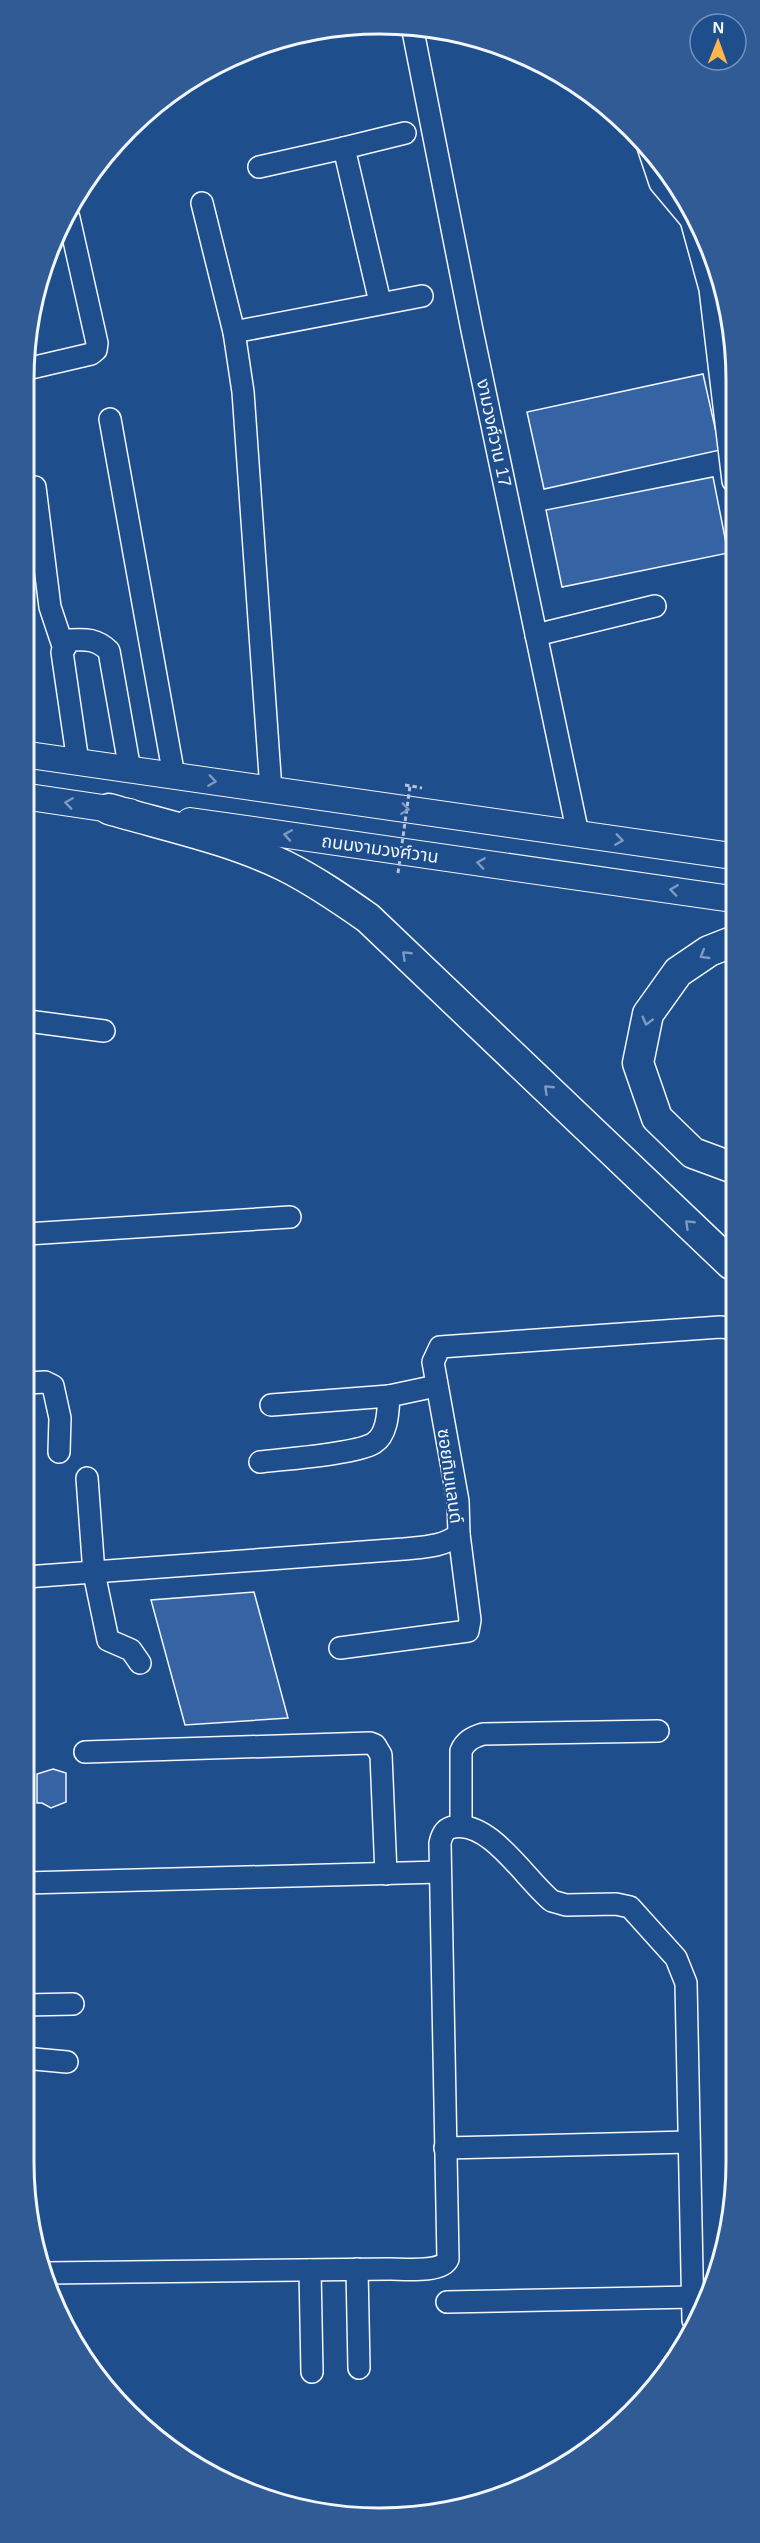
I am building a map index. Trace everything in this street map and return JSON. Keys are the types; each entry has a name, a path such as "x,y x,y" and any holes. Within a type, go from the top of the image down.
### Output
{"highway":[{"path":"109,808 238,847 284,866 327,889 368,918 726,1259"},
{"path":"726,944 709,951 678,972 648,1014 638,1064 657,1118 693,1154 726,1165"}],"main road":[{"path":"35,756 726,855"},
{"name":"ถนนงามวงศ์วาน","path":"35,798 726,898"}],"street":[{"name":"งามวงศ์วาน 17","path":"414,36 578,834"},
{"path":"259,167 405,133"},
{"path":"345,148 380,302"},
{"path":"657,174 660,183 674,199"},
{"path":"201,203 234,332 243,392 271,790"},
{"path":"35,367 91,354 96,350 97,344 71,226"},
{"path":"700,251 710,289 726,399"},
{"path":"234,332 380,302 422,296"},
{"path":"110,419 174,776"},
{"path":"35,487 50,607 64,649"},
{"path":"536,635 655,606"},
{"path":"78,762 62,652 70,640 90,639 102,644 109,651 130,770"},
{"path":"35,1023 104,1031"},
{"path":"35,1233 290,1217"},
{"name":"ซอยทิมแลนด์","path":"35,1576 412,1549 447,1541 459,1534 458,1502 432,1362 440,1347 726,1328"},
{"path":"35,1383 53,1386 60,1418 59,1452"},
{"path":"271,1405 389,1396 436,1386"},
{"path":"260,1462 354,1450 374,1443 386,1426 389,1396"},
{"path":"87,1478 94,1573 108,1640 131,1650 140,1663"},
{"path":"340,1648 468,1630 470,1620 459,1534"},
{"path":"461,1826 461,1751 474,1737 483,1734 658,1731"},
{"path":"85,1752 370,1743 375,1745 381,1755 386,1874"},
{"path":"53,2273 438,2268 446,2264 448,2259 440,1872 442,1834 449,1828 461,1826 474,1828 489,1836 552,1901 566,1905 616,1904 630,1907 676,1958 686,1983 693,2309"},
{"path":"35,1883 440,1872"},
{"path":"35,2005 73,2004"},
{"path":"35,2059 67,2062"},
{"path":"446,2148 689,2142"},
{"path":"357,2269 359,2368"},
{"path":"310,2270 312,2372"},
{"path":"447,2302 693,2297"}],"path":[{"path":"398,873 410,786"}],"building":[{"path":"703,374 720,450 544,489 527,412"},
{"path":"713,477 726,553 562,587 546,510"},
{"path":"254,1592 288,1718 185,1725 151,1600"},
{"path":"53,1769 66,1773 66,1802 51,1808 37,1803 37,1774"}]}
